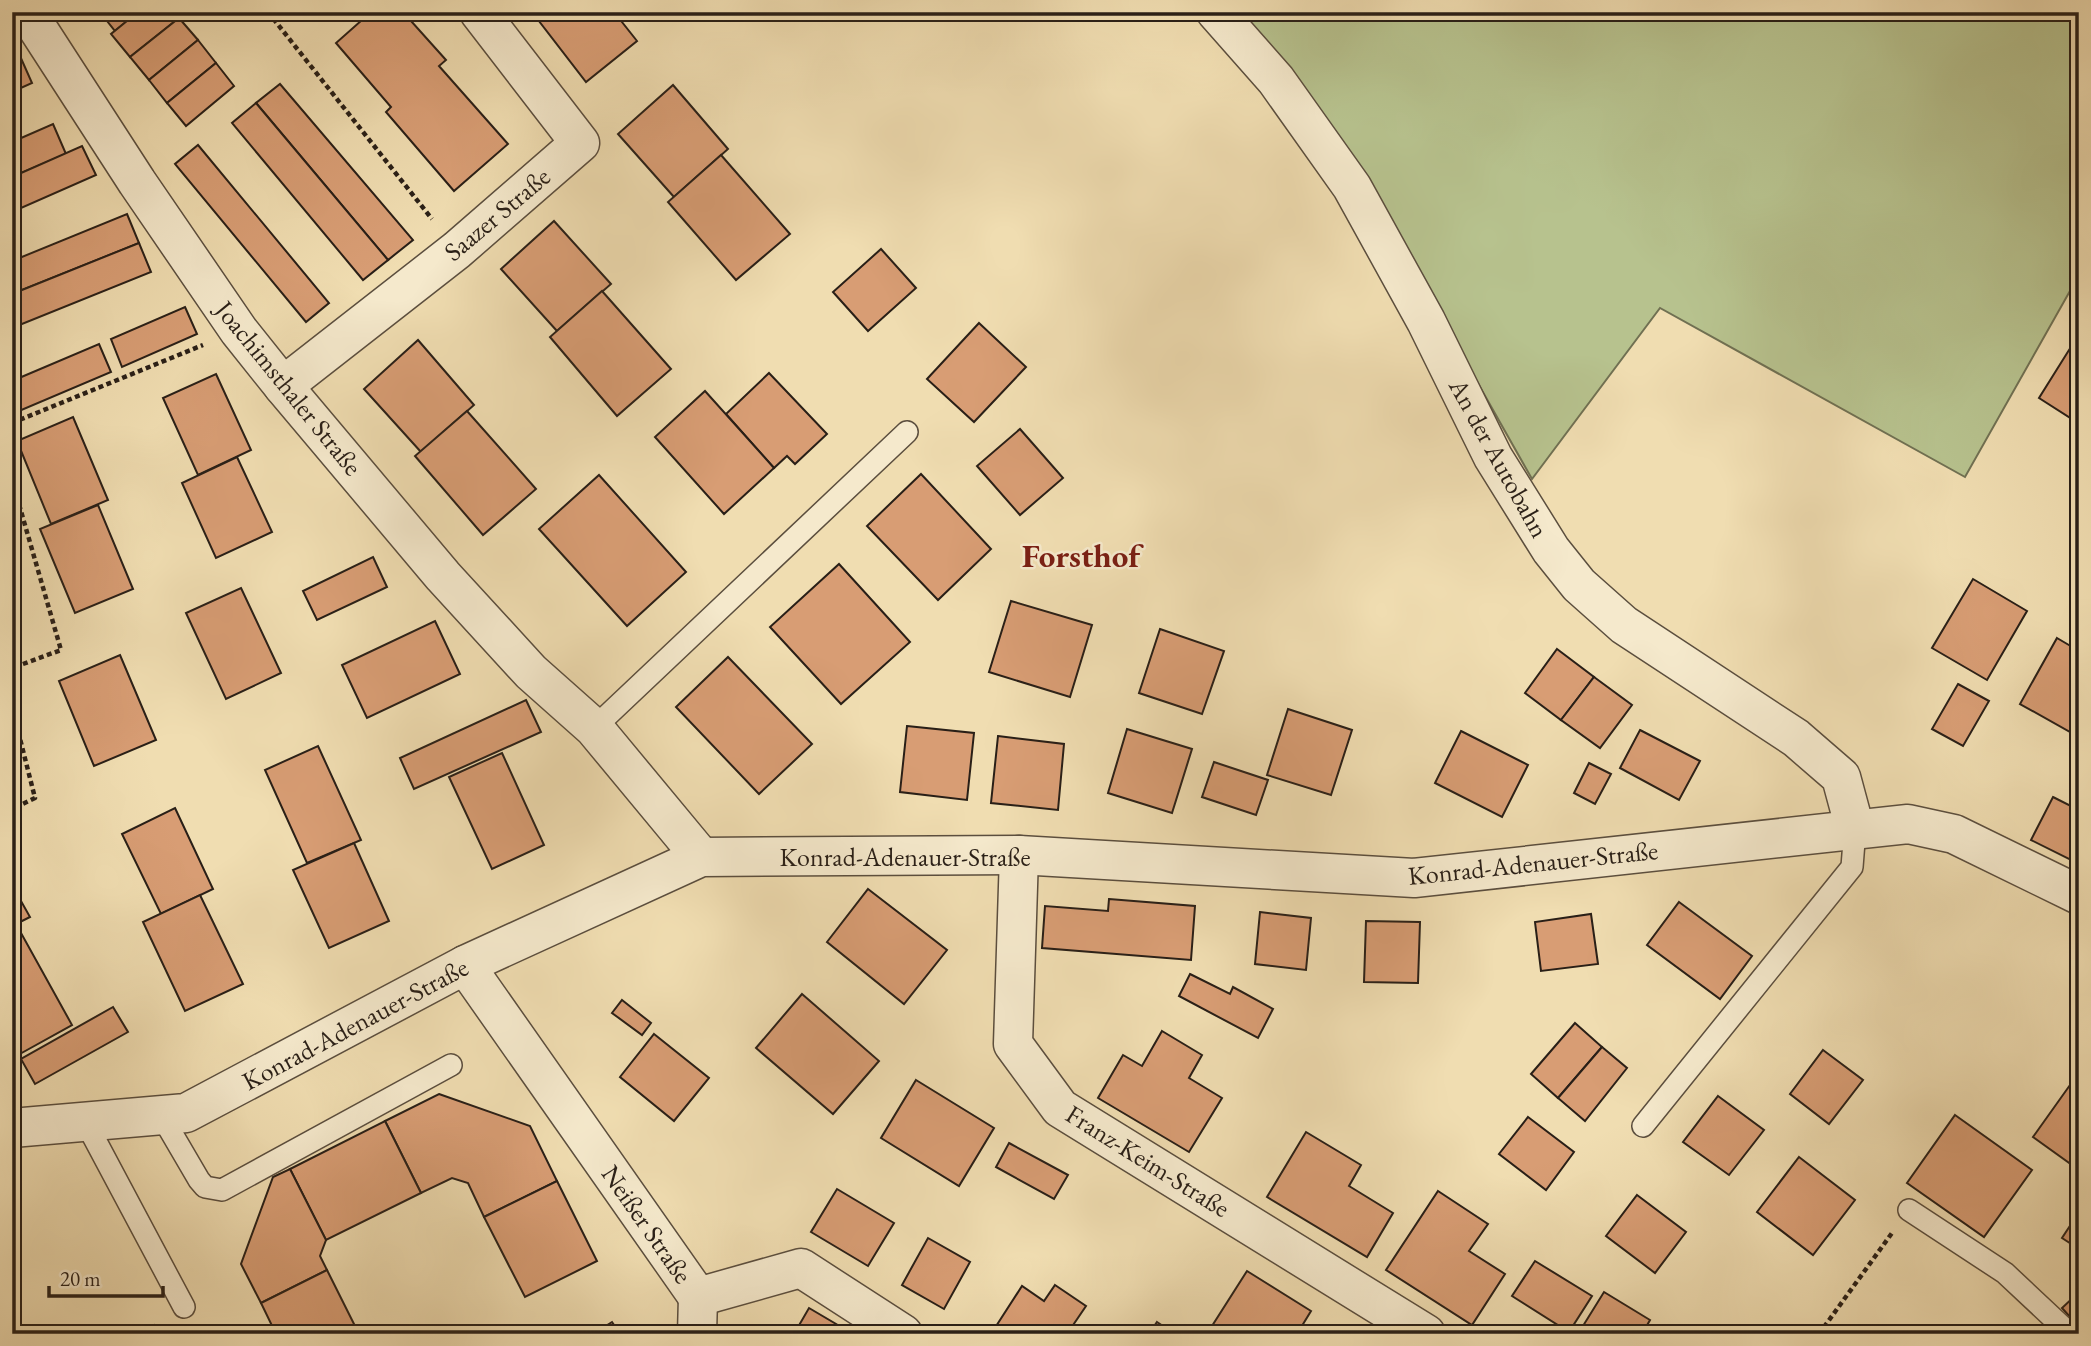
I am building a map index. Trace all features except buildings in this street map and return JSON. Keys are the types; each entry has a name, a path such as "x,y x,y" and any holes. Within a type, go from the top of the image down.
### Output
{"street":[{"name":"Joachimsthaler Straße","path":"27,12 137,182 239,331 460,595 531,672 594,728 701,857"},
{"name":"Saazer Straße","path":"283,386 457,250 580,143 479,12"},
{"name":"An der Autobahn","path":"1216,12 1276,80 1352,187 1426,321 1493,457 1551,550 1579,585 1624,625 1796,737 1841,777 1855,829"},
{"name":"Konrad-Adenauer-Straße","path":"12,1128 186,1113 465,965 701,857 1019,855 1414,878 1908,824 1954,834 2079,895"},
{"name":"Franz-Keim-Straße","path":"1019,855 1013,1044 1060,1108 1426,1334"},
{"name":"Neißer Straße","path":"465,965 698,1315 801,1268 903,1334"}],"lane":[{"path":"594,728 907,432"},
{"path":"1643,1126 1852,867 1855,829"},
{"path":"161,1115 199,1180 205,1187 222,1190 451,1065"},
{"path":"85,1121 184,1307"},
{"path":"1909,1210 2005,1273 2070,1334"}],"path":[{"path":"268,12 457,250"},
{"path":"12,423 239,331"},
{"path":"12,480 61,650 12,668"},
{"path":"12,708 35,798 12,809"},
{"path":"1819,1334 1909,1210"}],"green space":[{"path":"1236,12 2079,12 2079,275 1965,477 1660,308 1532,479 1363,180"}],"district":[{"name":"Forsthof","path":"1081,555"}]}
